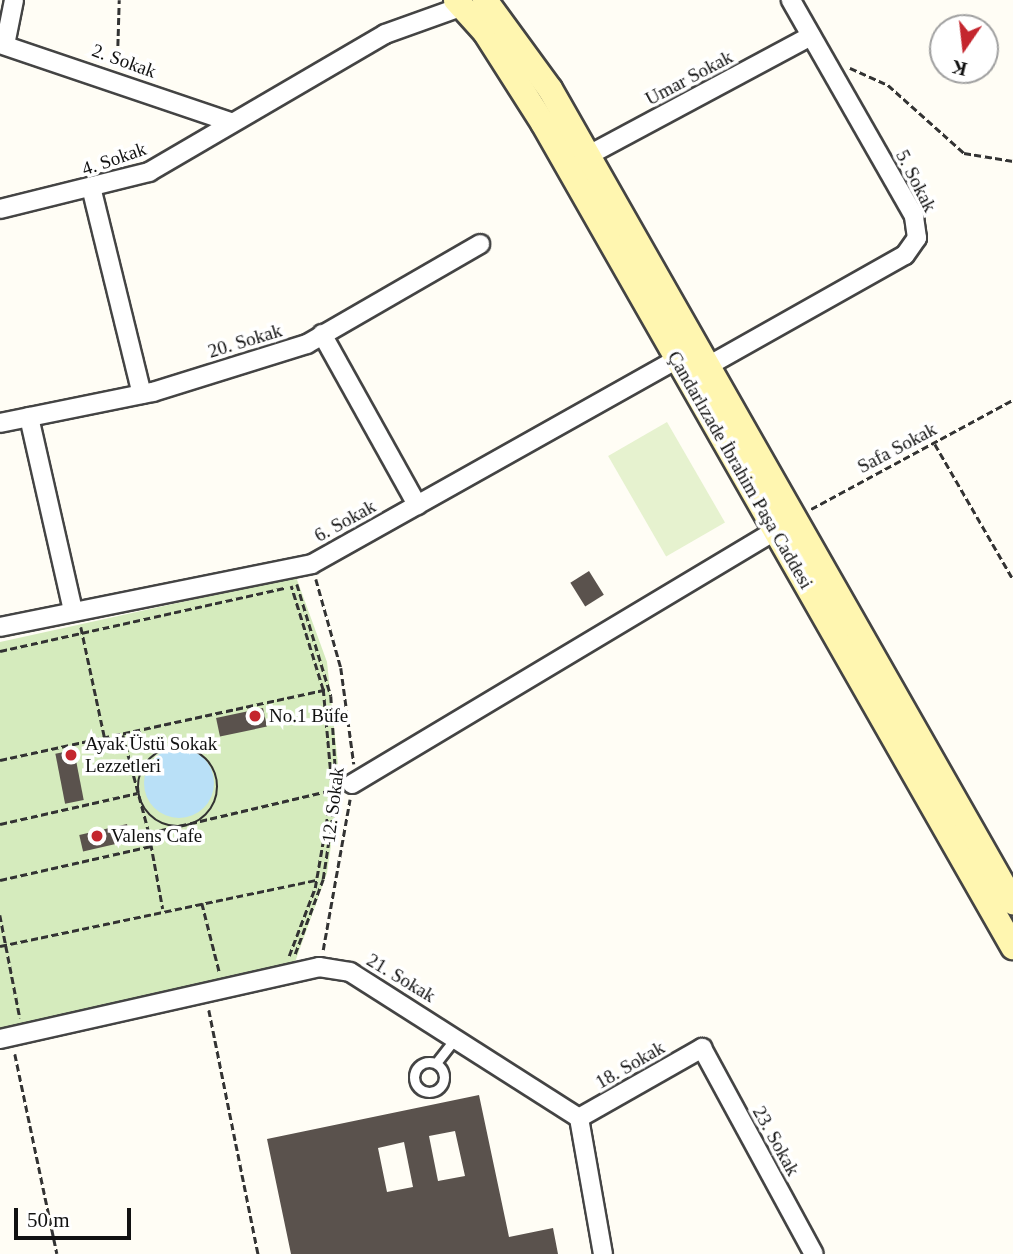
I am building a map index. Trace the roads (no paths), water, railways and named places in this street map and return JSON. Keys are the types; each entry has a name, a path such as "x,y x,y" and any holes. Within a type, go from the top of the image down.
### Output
{"main road":[{"name":"Çandarlızade İbrahim Paşa Caddesi","path":"468,2 520,42 587,156 706,367 784,525 1013,947"},
{"name":"Çandarlızade İbrahim Paşa Caddesi","path":"468,2 509,66 675,360 784,525 1013,902"}],"street":[{"path":"3,44 14,0"},
{"name":"5. Sokak","path":"706,367 905,255 917,238 914,216 791,0"},
{"name":"4. Sokak","path":"0,209 92,191 184,154 231,122 262,111 385,34 468,2"},
{"name":"Umar Sokak","path":"587,156 811,36"},
{"name":"2. Sokak","path":"3,44 231,122"},
{"path":"92,191 142,394"},
{"name":"20. Sokak","path":"0,424 142,394 322,334 480,244"},
{"path":"322,334 417,505"},
{"name":"6. Sokak","path":"0,627 77,619 312,564 675,360"},
{"path":"29,417 77,619"},
{"path":"345,787 784,525"},
{"name":"21. Sokak","path":"11,1033 319,967 350,972 457,1036 579,1118"},
{"name":"18. Sokak","path":"579,1118 702,1048"},
{"name":"23. Sokak","path":"702,1048 814,1254"},
{"path":"579,1118 603,1254"}],"lane":[{"path":"436,1063 457,1036"}],"water":[{"path":"179,748 204,758 214,783 204,808 179,818 154,808 144,783 154,758"}],"place":[{"name":"No.1 Büfe","path":"255,716"},
{"name":"Ayak Üstü Sokak Lezzetleri","path":"71,755"},
{"name":"Valens Cafe","path":"97,836"}]}
